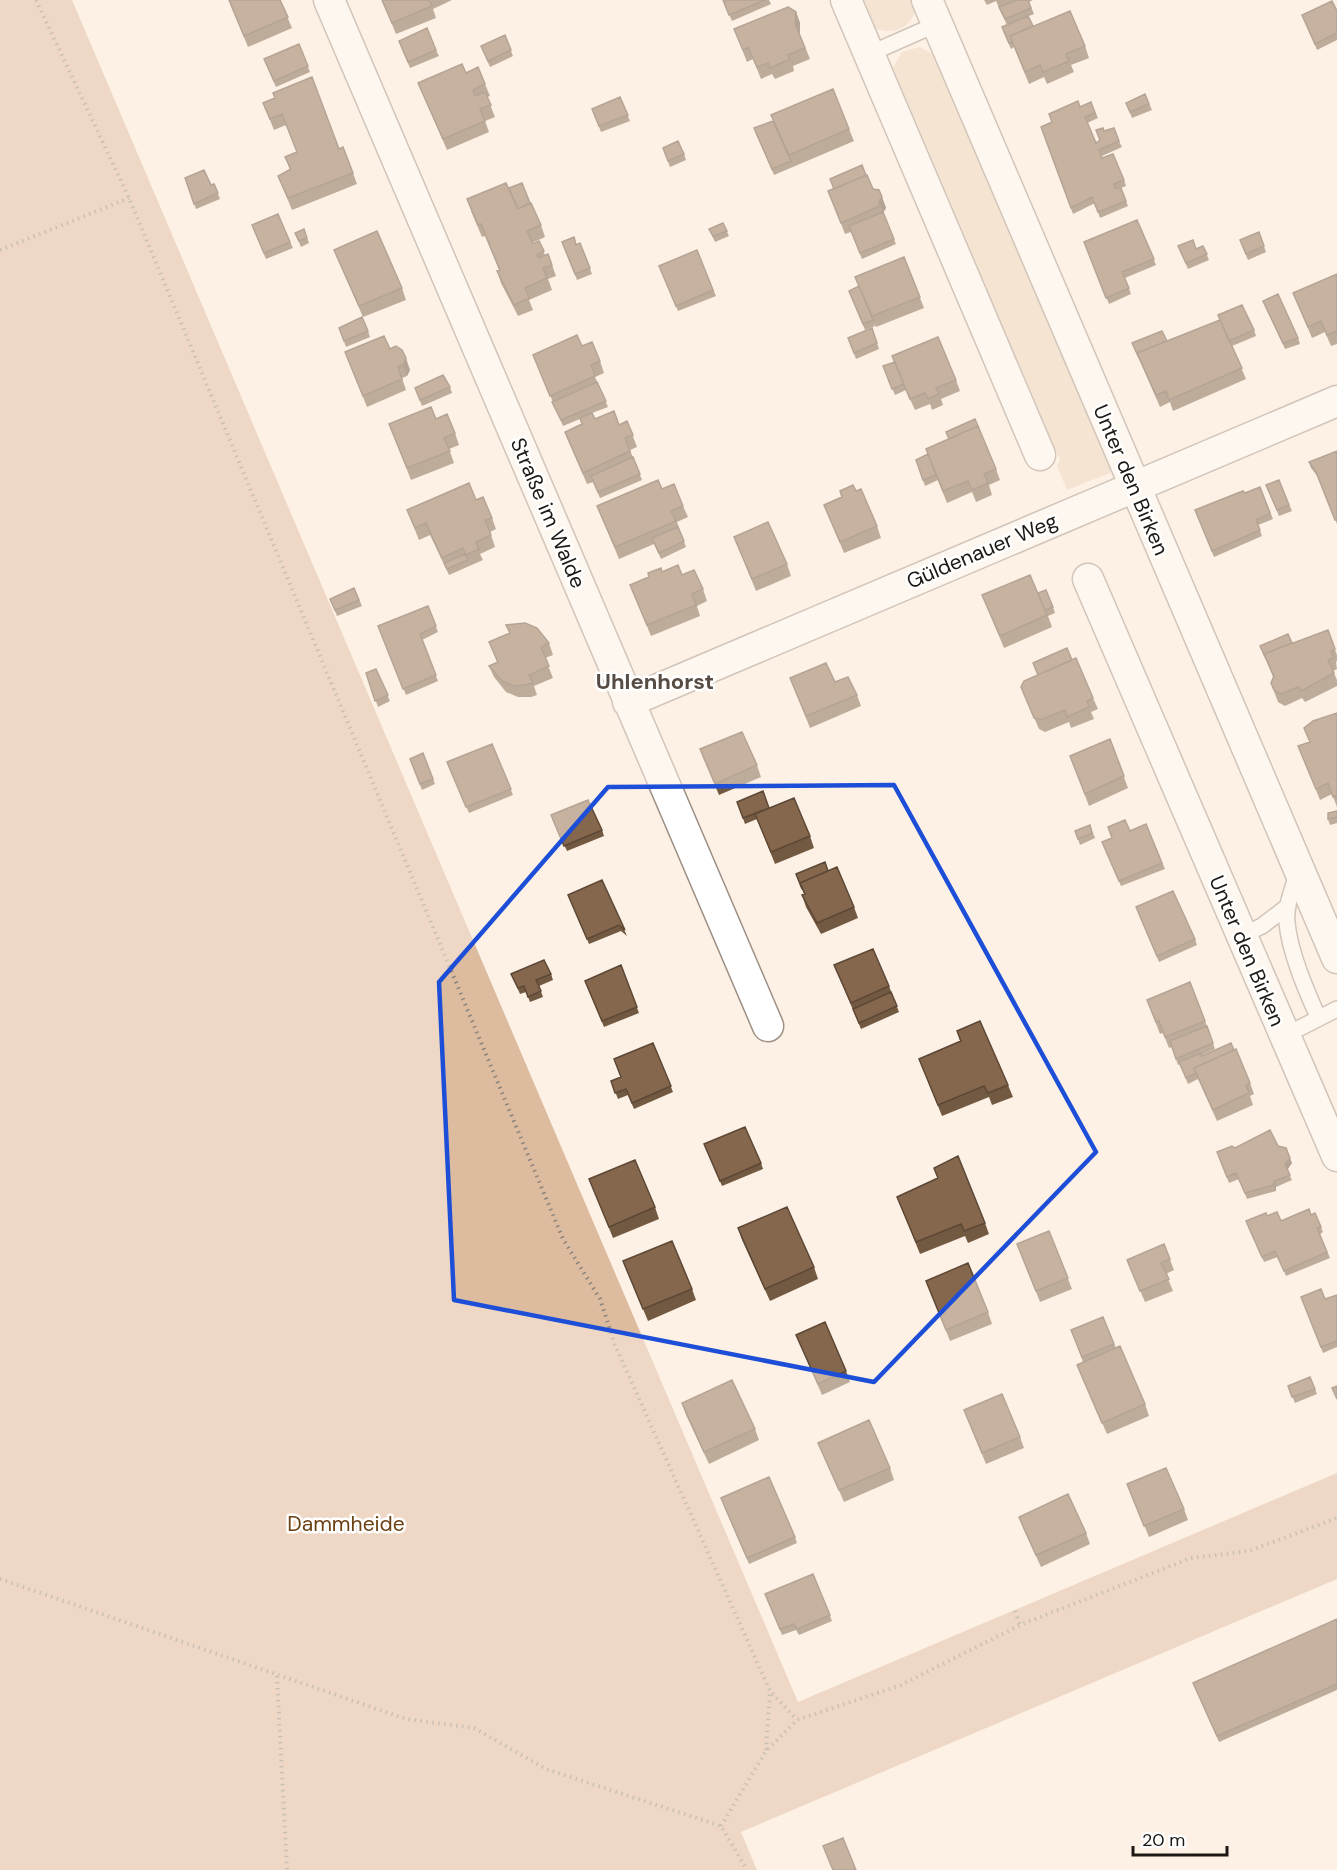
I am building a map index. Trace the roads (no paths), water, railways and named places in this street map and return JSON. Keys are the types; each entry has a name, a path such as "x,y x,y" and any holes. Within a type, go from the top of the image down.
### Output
{"street":[{"name":"Straße im Walde","path":"329,0 768,1026"},
{"path":"846,0 1040,455"},
{"name":"Unter den Birken","path":"932,12 1133,487 1337,958"},
{"name":"Güldenauer Weg","path":"628,702 1337,401"},
{"name":"Unter den Birken","path":"1088,579 1240,936 1337,1156"}],"lane":[{"path":"869,54 932,12"},
{"path":"1298,872 1288,906 1287,923 1305,986 1318,1017"},
{"path":"1240,936 1263,926 1288,906"},
{"path":"1284,1036 1337,1009"}],"district":[{"name":"Uhlenhorst","path":"655,681"}],"park label":[{"name":"Dammheide","path":"346,1524"}]}
